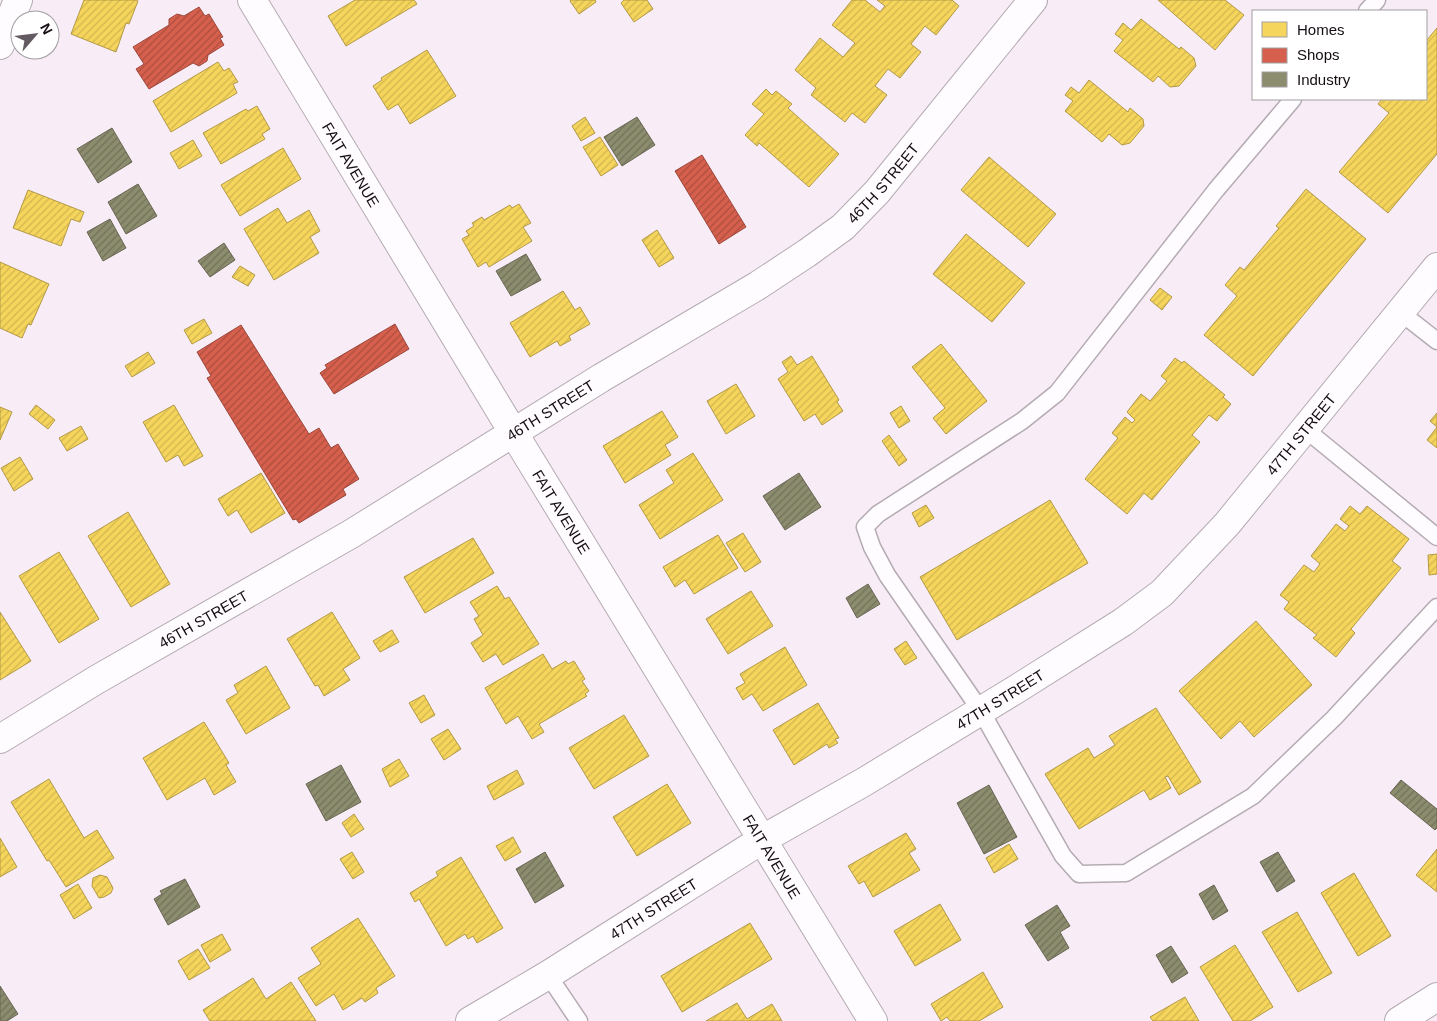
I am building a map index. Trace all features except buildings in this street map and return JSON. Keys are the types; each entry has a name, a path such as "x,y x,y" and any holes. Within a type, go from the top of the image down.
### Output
{"street":[{"path":"0,45 18,0"},
{"name":"FAIT AVENUE","path":"252,0 873,1021"},
{"name":"46TH STREET","path":"0,738 96,680 351,534 601,378 757,286 844,227 877,192 1033,0"},
{"name":"47TH STREET","path":"470,1021 548,975 763,839 864,782 982,711 1123,622 1162,593 1209,544 1437,267"},
{"path":"1399,1021 1437,997"}],"lane":[{"path":"1368,10 1377,0"},
{"path":"1292,100 1216,190 1057,393 1022,421 878,514 865,527 872,547 887,575 982,711 1063,856 1079,874 1126,873 1253,796 1334,718 1437,607"},
{"path":"1400,312 1437,341"},
{"path":"1305,428 1437,537"},
{"path":"548,975 579,1021"}]}
